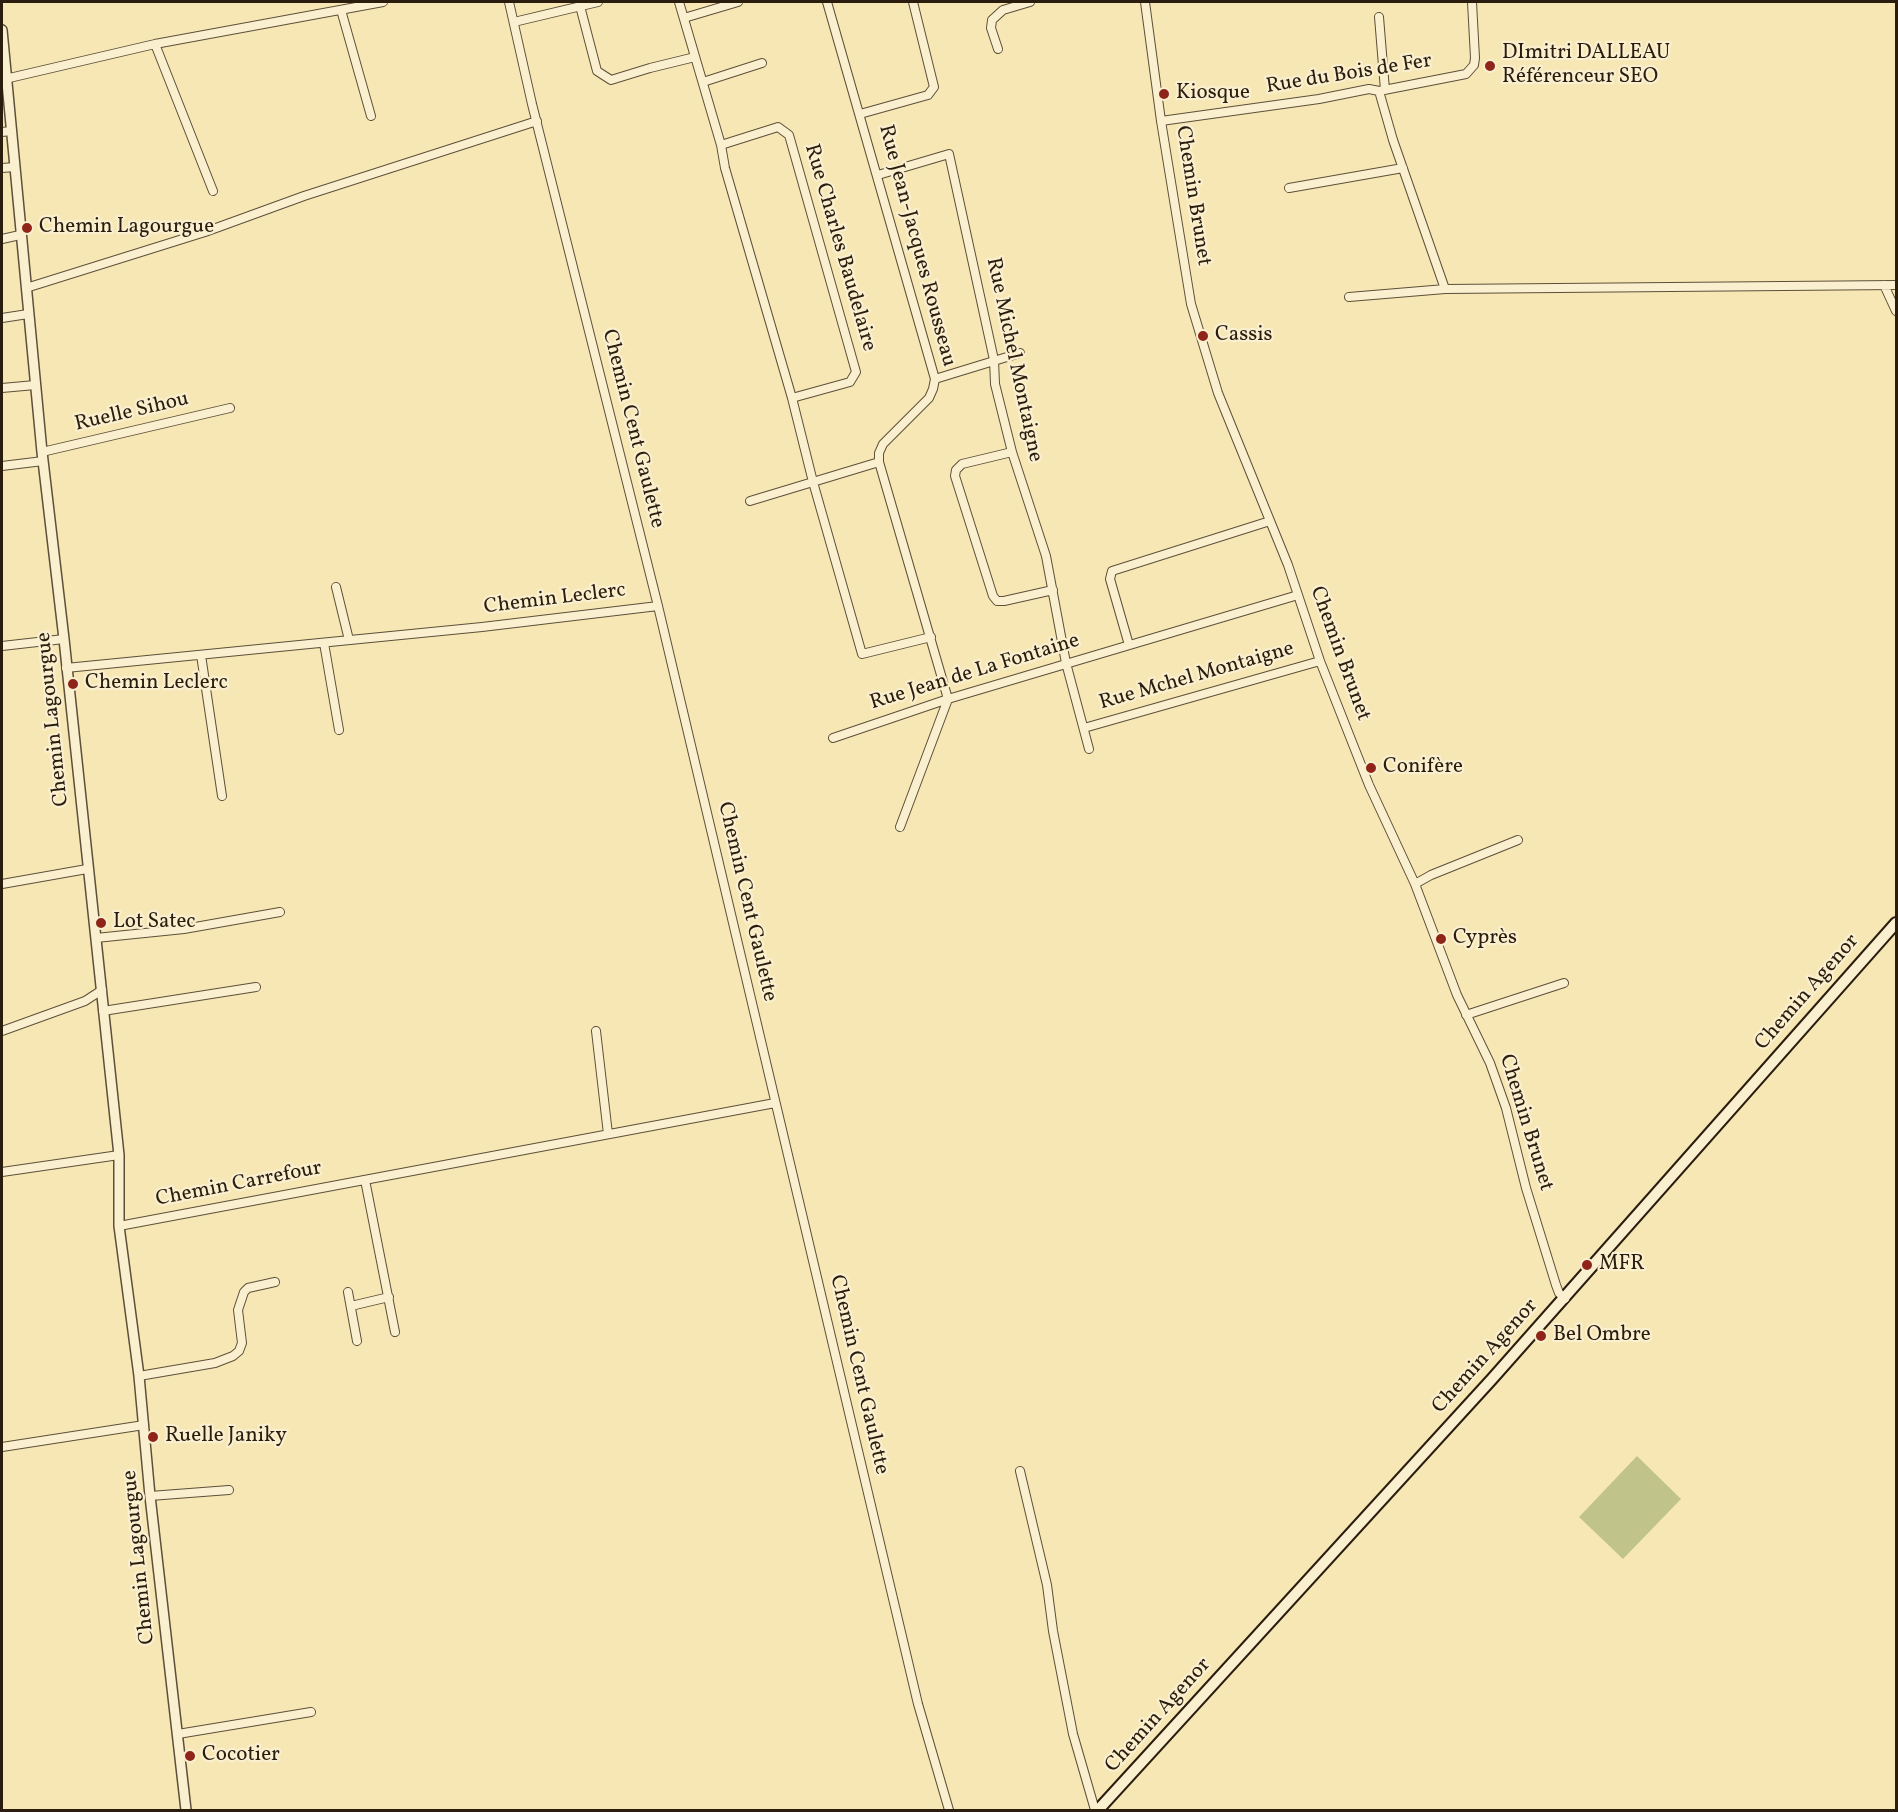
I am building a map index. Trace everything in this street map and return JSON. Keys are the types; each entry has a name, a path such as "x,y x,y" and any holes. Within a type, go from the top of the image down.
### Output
{"main road":[{"name":"Chemin Agenor","path":"1097,1810 1126,1782 1565,1299 1896,923"}],"street":[{"path":"5,79 155,44 383,2"},
{"name":"Chemin Cent Gaulette","path":"509,2 658,606 918,1704 949,1810"},
{"path":"514,22 598,2"},
{"path":"679,2 722,145 725,168 792,398 813,482 862,654 931,637"},
{"path":"684,18 738,2"},
{"name":"Rue Jean-Jacques Rousseau","path":"828,2 935,379 929,398 884,444 879,453 879,462"},
{"path":"861,114 928,95 934,87 913,2"},
{"path":"998,49 991,28 992,20 1003,10 1030,2"},
{"name":"Chemin Brunet","path":"1145,2 1161,121 1191,304 1218,393 1270,521 1320,661 1369,785 1415,884 1467,1015 1490,1063 1506,1108 1526,1188 1556,1285 1559,1293 1565,1299"},
{"name":"Rue du Bois de Fer","path":"1161,121 1319,99 1369,89 1382,91 1460,76 1471,70 1475,58 1472,2"},
{"path":"580,6 597,71 611,80 695,57"},
{"path":"341,10 371,116"},
{"path":"1379,17 1382,91 1403,168 1445,289"},
{"name":"Chemin Lagourgue","path":"2,30 6,132 15,167 42,457 64,639 119,1155 119,1226 139,1376 150,1496 186,1810"},
{"path":"155,44 213,191"},
{"path":"703,82 762,63"},
{"path":"26,288 205,232 304,196 537,121"},
{"name":"Rue Charles Baudelaire","path":"722,145 778,127 789,135 856,372 850,382 792,398"},
{"name":"Rue Michel Montaigne","path":"878,175 949,154 994,360 995,384 1012,452 1046,556 1066,663 1089,749"},
{"path":"2,168 15,167"},
{"path":"1289,189 1403,168"},
{"path":"2,239 20,235"},
{"path":"1884,285 1896,311"},
{"path":"1349,297 1445,289 1896,285"},
{"path":"2,318 28,315"},
{"path":"935,379 1020,353"},
{"path":"2,388 35,384"},
{"name":"Ruelle Sihou","path":"42,457 230,408"},
{"path":"1012,452 962,464 956,470 956,476 993,597 997,601 1004,601 1053,590"},
{"path":"2,466 42,457"},
{"path":"750,501 879,462 948,699 900,827"},
{"path":"1129,645 1110,579 1112,571 1270,521"},
{"path":"336,587 349,640"},
{"name":"Rue Jean de La Fontaine","path":"833,738 948,699 1298,595"},
{"name":"Chemin Leclerc","path":"66,668 482,627 658,606"},
{"path":"2,646 64,639"},
{"path":"324,643 339,730"},
{"path":"201,655 222,796"},
{"name":"Rue Mchel Montaigne","path":"1084,728 1320,661"},
{"path":"1415,884 1431,875 1518,840"},
{"path":"2,884 87,870"},
{"path":"96,938 184,930 280,912"},
{"path":"1467,1015 1564,982"},
{"path":"103,1011 256,987"},
{"path":"2,1031 85,1001 102,990"},
{"path":"596,1031 608,1134"},
{"name":"Chemin Carrefour","path":"119,1226 775,1103"},
{"path":"2,1172 119,1155"},
{"path":"365,1180 395,1332"},
{"path":"139,1376 215,1363 233,1356 239,1351 242,1343 238,1310 244,1292 248,1288 274,1282"},
{"path":"348,1292 357,1341"},
{"path":"351,1306 389,1297"},
{"path":"2,1447 144,1425"},
{"path":"1020,1471 1047,1585 1053,1631 1073,1734 1097,1810"},
{"path":"150,1496 229,1490"},
{"path":"178,1734 311,1712"}],"green space":[{"path":"1637,1456 1681,1499 1623,1559 1579,1517"}],"place":[{"name":"DImitri DALLEAU Référenceur SEO","path":"1490,66"},
{"name":"Kiosque","path":"1164,94"},
{"name":"Chemin Lagourgue","path":"27,228"},
{"name":"Cassis","path":"1203,336"},
{"name":"Chemin Leclerc","path":"73,684"},
{"name":"Conifère","path":"1371,768"},
{"name":"Lot Satec","path":"101,923"},
{"name":"Cyprès","path":"1441,939"},
{"name":"MFR","path":"1587,1265"},
{"name":"Bel Ombre","path":"1541,1336"},
{"name":"Ruelle Janiky","path":"153,1437"},
{"name":"Cocotier","path":"190,1756"}]}
